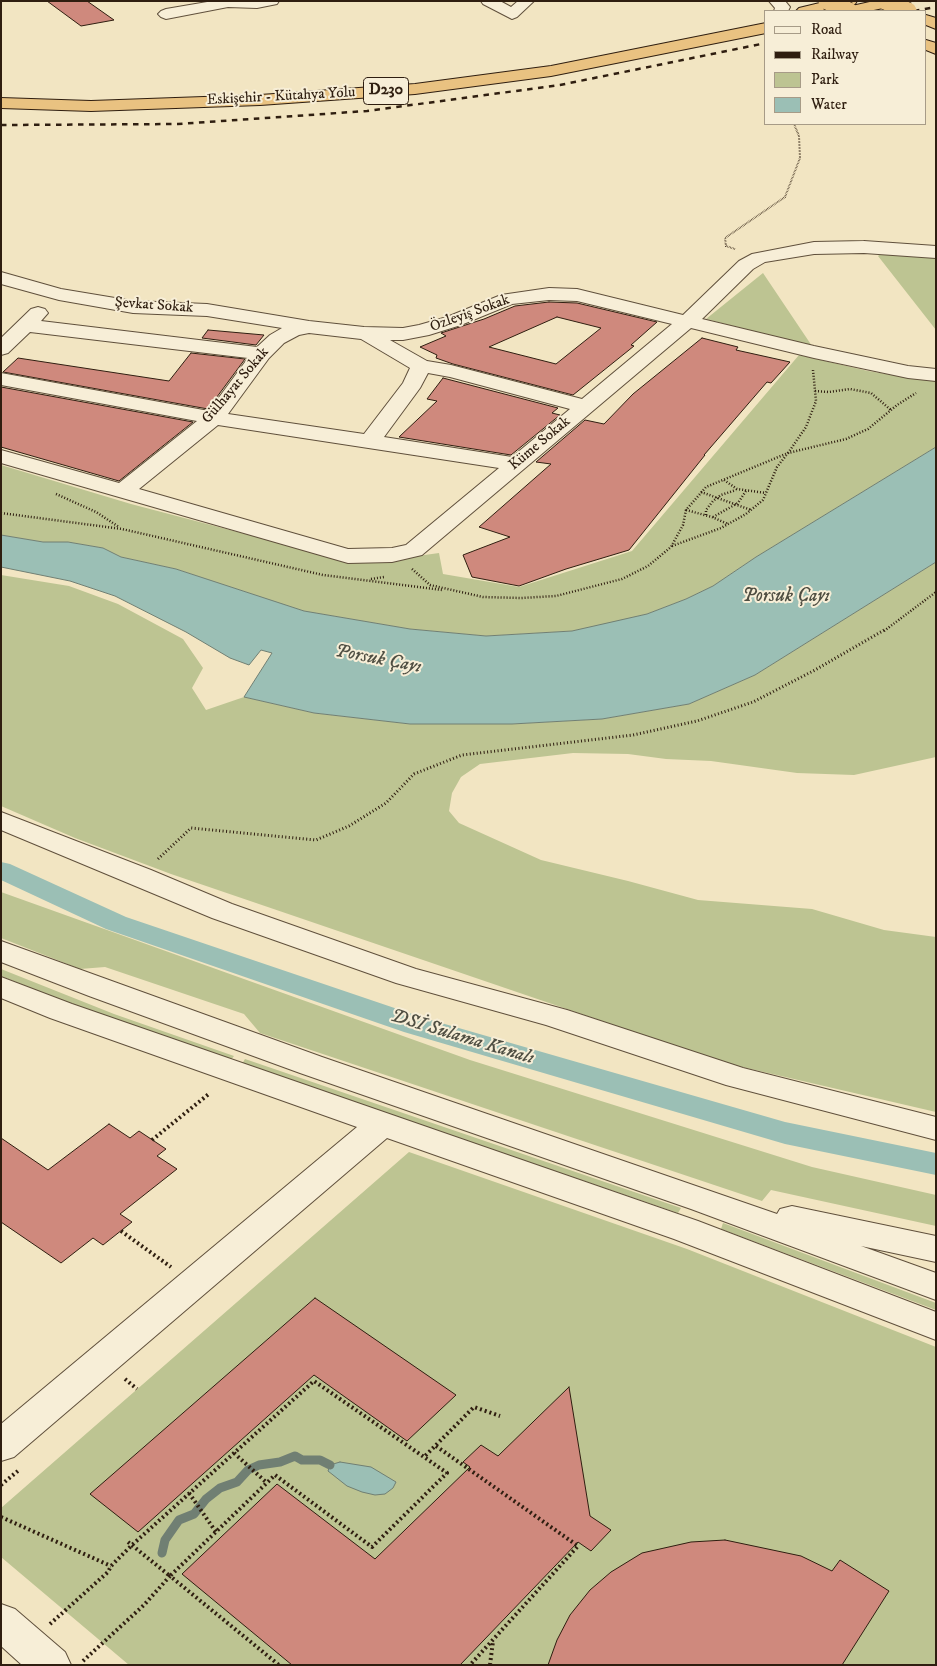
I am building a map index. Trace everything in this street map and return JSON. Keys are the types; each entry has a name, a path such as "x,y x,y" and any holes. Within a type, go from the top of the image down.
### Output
{"highway":[{"path":"827,1 847,10"},
{"path":"809,10 850,1"},
{"path":"885,1 906,10"},
{"path":"854,10 897,1"},
{"name":"Eskişehir - Kütahya Yolu","path":"1,91 102,93 258,89 411,78 543,61 764,19"},
{"name":"Eskişehir - Kütahya Yolu","path":"1,103 92,106 250,100 415,89 551,71 764,28"}],"street":[{"path":"166,14 228,3 257,4 272,1"},
{"path":"488,1 512,14 527,1"},
{"path":"776,1 783,7 782,10"},
{"name":"Küme Sokak","path":"1,456 294,542 348,556 392,555 414,550 688,320 746,265 759,258 800,249 832,247 936,252"},
{"name":"Şevkat Sokak","path":"1,278 59,294 133,307 207,310 309,326"},
{"path":"1,349 59,294"},
{"name":"Özleyiş Sokak","path":"309,326 364,333 403,334 422,331 508,300 549,294 577,295 688,320 814,352 908,372 936,375"},
{"path":"25,325 262,354"},
{"name":"Gülhayat Sokak","path":"122,492 214,418 262,354 277,339 292,331 309,326"},
{"path":"364,333 421,366 451,371 586,406"},
{"path":"370,441 413,384 421,366"},
{"path":"1,379 214,418 515,464"},
{"path":"1,820 141,876 222,911 406,976 556,1017 737,1078 936,1129"},
{"path":"1,951 110,993 310,1065 702,1200 936,1287"},
{"path":"1,987 79,1017 686,1230 936,1326"},
{"path":"1,1446 381,1124"},
{"path":"686,1230 702,1200"},
{"path":"702,1200 936,1249"},
{"path":"1,1621 51,1665"}],"path":[{"path":"759,258 726,246 726,238 785,197 800,158 799,136 794,125"},
{"path":"670,546 728,524 763,500 777,467 806,426 816,401 814,352"},
{"path":"815,391 829,392 850,389 870,393 891,410"},
{"path":"1,513 122,529 323,575 483,597 521,598 556,596 622,579 648,566 670,546 683,525 686,510 706,487 788,453 846,439 868,429 915,393 922,391"},
{"path":"724,480 737,489 766,494"},
{"path":"706,515 706,510 716,498 737,489"},
{"path":"701,492 751,510"},
{"path":"712,517 736,505 746,492"},
{"path":"54,494 96,512 122,529"},
{"path":"686,510 706,515 728,524"},
{"path":"414,550 405,561 430,585 450,591"},
{"path":"141,876 191,828 316,840 349,826 386,803 414,774 462,755 633,735 696,721 753,702 877,636 936,592"},
{"path":"152,1140 210,1093"},
{"path":"120,1231 195,1283"},
{"path":"124,1379 137,1389"},
{"path":"73,1604 108,1572 110,1566 130,1544 314,1381 447,1473 372,1547 275,1475 170,1576 144,1605 79,1665"},
{"path":"424,1457 474,1407 500,1416"},
{"path":"436,1446 578,1546 470,1665"},
{"path":"234,1453 267,1483"},
{"path":"189,1493 216,1532"},
{"path":"1,1517 110,1566"},
{"path":"130,1544 279,1665"},
{"path":"490,1665 493,1640"}],"green space":[{"path":"883,251 936,255 936,330 878,256"},
{"path":"763,273 812,346 706,319"},
{"path":"799,355 868,371 923,380 936,380 936,447 756,557 713,586 647,614 612,623 572,631 486,636 410,629 303,611 176,569 121,557 103,548 68,542 43,542 1,535 1,465 131,504 348,561 382,561 439,553 443,574 519,587 632,551"},
{"path":"936,562 936,757 854,775 797,773 711,761 666,759 628,754 573,753 480,764 461,777 452,793 449,811 459,823 541,860 698,900 812,909 884,930 936,937 936,1112 725,1063 171,874 75,838 1,806 1,575 69,586 118,604 183,639 203,668 192,688 206,710 244,697 314,713 410,724 512,724 602,719 689,704 755,675"},
{"path":"1,892 470,1060 812,1167 936,1195 936,1226 771,1190 762,1201 260,1033 244,1014 105,967 80,969 1,938"},
{"path":"1,969 114,1014 234,1056 230,1061 109,1019 1,976"},
{"path":"245,1059 681,1208 678,1213 242,1064"},
{"path":"409,1152 687,1249 936,1347 936,1665 129,1665 1,1557 1,1508"},
{"path":"723,1223 936,1303 936,1310 721,1229"}],"water":[{"name":"Porsuk Çayı","path":"936,447 936,562 755,675 689,704 602,719 512,724 410,724 314,713 244,697 272,653 261,650 249,665 230,658 186,632 115,596 70,581 1,567 1,535 43,542 68,542 103,548 121,557 176,569 304,611 410,629 486,636 572,631 647,614 713,586 756,557"},
{"path":"340,1462 371,1467 396,1482 393,1488 385,1494 375,1495 362,1492 347,1486 328,1471 330,1465"}],"building":[{"path":"47,1 87,1 114,20 81,26"},
{"path":"549,302 577,303 657,322 631,345 634,346 573,395 453,364 436,358 437,355 420,347 446,336 441,333 484,319 515,306","holes":["557,317 601,328 556,364 489,347"]},
{"path":"208,330 264,335 256,345 202,338"},
{"path":"702,338 738,347 736,350 790,362 771,383 767,382 704,455 629,550 566,569 519,586 472,577 463,555 510,537 479,527 551,464 536,462 585,420 604,424 633,394"},
{"path":"191,353 245,359 208,409 3,372 18,358 169,381"},
{"path":"443,378 558,408 552,413 560,415 511,455 399,437 437,401 427,399"},
{"path":"1,387 193,422 119,481 1,447"},
{"path":"109,1124 130,1138 139,1131 166,1149 157,1156 177,1169 120,1214 132,1222 103,1245 93,1238 61,1263 1,1222 1,1138 48,1170"},
{"path":"315,1298 456,1395 407,1441 314,1375 138,1532 90,1494"},
{"path":"569,1387 590,1516 611,1530 591,1551 578,1542 460,1665 292,1665 182,1574 277,1484 375,1559 470,1467 463,1462 481,1445 498,1456"},
{"path":"725,1540 801,1556 832,1571 840,1560 889,1591 842,1665 548,1665 557,1640 570,1615 590,1590 611,1572 642,1553 691,1542"}],"waterway":[{"name":"DSİ Sulama Kanalı","path":"1,870 116,923 414,1025 785,1133 936,1164"},
{"path":"162,1553 165,1540 179,1520 194,1514 206,1499 220,1488 237,1482 248,1470 259,1465 280,1462 295,1456 302,1460 320,1460 330,1465"}],"railway":[{"path":"920,10 936,7"},
{"path":"1,125 178,124 367,111 560,85 764,43"}]}
